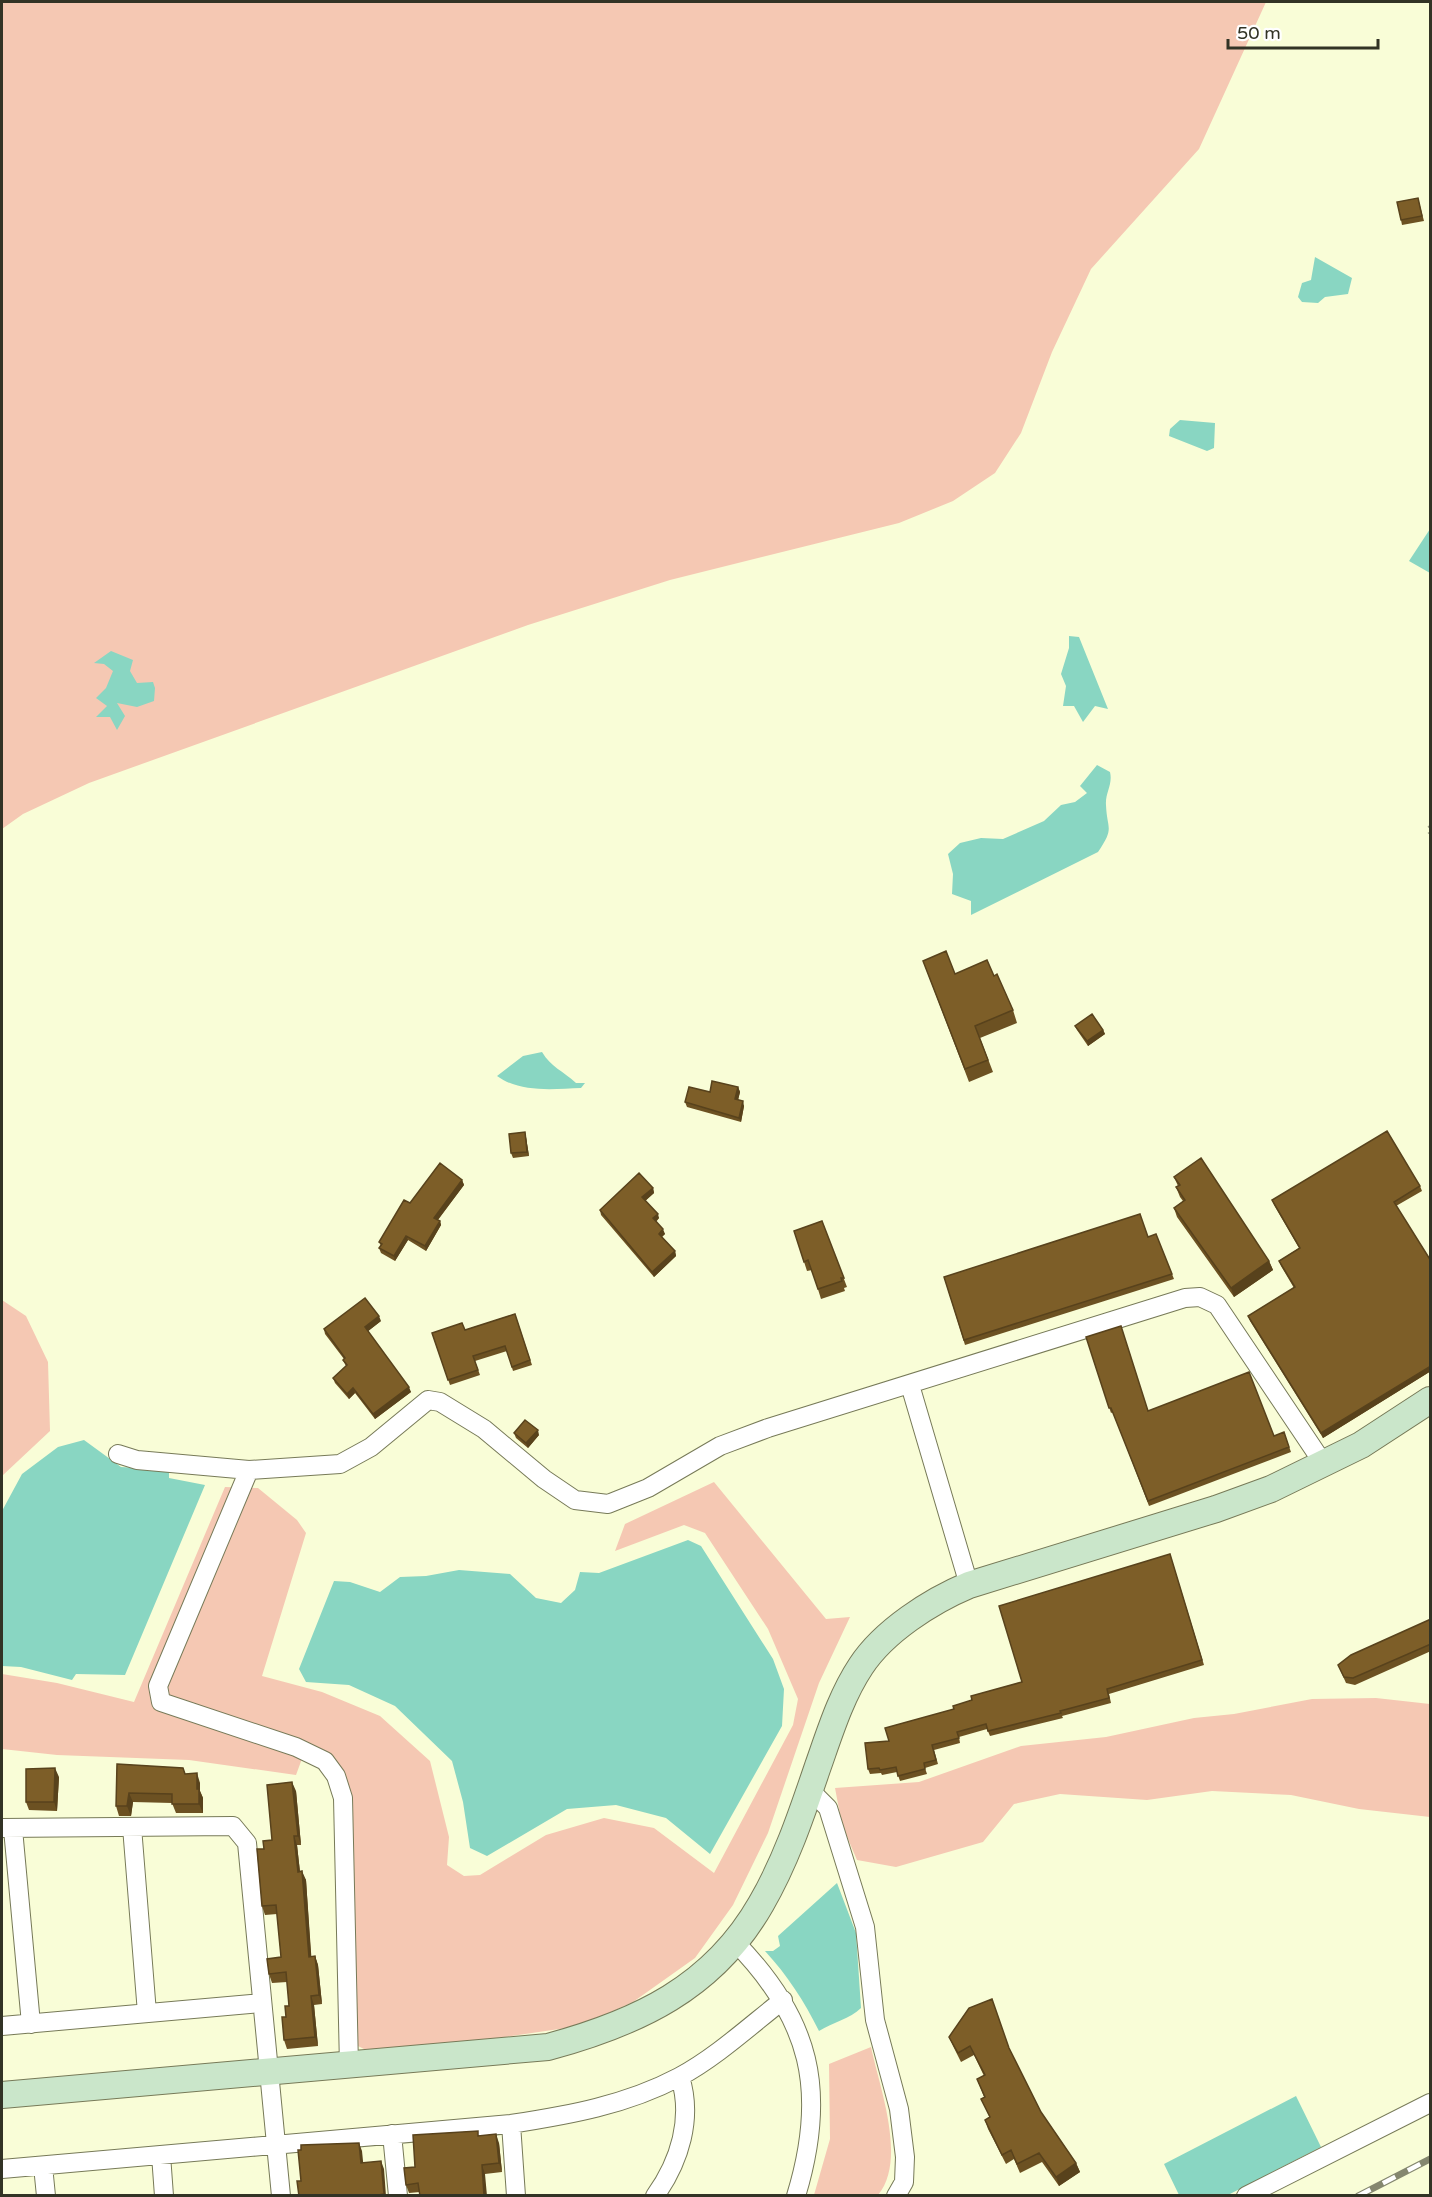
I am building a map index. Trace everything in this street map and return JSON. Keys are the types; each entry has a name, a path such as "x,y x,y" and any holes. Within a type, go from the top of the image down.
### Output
{"street":[{"path":"118,1454 136,1460 249,1470 340,1464 371,1447 428,1400 440,1402 484,1429 544,1479 575,1500 608,1504 648,1488 720,1446 768,1428 1185,1298 1200,1297 1217,1305 1323,1463"},
{"path":"910,1385 969,1585"},
{"path":"2,2095 548,2047 601,2033 661,2004 696,1979 734,1941 760,1905 786,1853 838,1710 862,1665 897,1628 942,1596 969,1585 1216,1509 1270,1489 1361,1445 1431,1400"},
{"path":"249,1470 158,1686 161,1702 296,1747 325,1761 336,1776 344,1798 349,2066"},
{"path":"810,1790 828,1808 865,1927 875,2020 899,2109 905,2157 903,2182 896,2196"},
{"path":"132,1827 147,2013"},
{"path":"31,2024 7,1828 233,1827 247,1843 281,2196"},
{"path":"734,1941 753,1960 783,2000 795,2021 809,2069 809,2133 805,2165 796,2196"},
{"path":"2,2169 511,2124 581,2114 632,2097 680,2077 783,2000"},
{"path":"2,2026 261,2003"},
{"path":"655,2196 668,2178 684,2132 686,2095 680,2077"},
{"path":"1246,2196 1431,2103"},
{"path":"511,2124 516,2196"},
{"path":"392,2134 398,2196"},
{"path":"161,2155 164,2196"},
{"path":"44,2166 46,2196"}],"path":[{"path":"1431,827 1428,829 1431,832"}],"shaded area":[{"path":"2,2 1266,2 1199,149 1091,269 1052,352 1021,433 995,473 953,501 899,523 670,580 528,625 89,783 23,814 2,829"},
{"path":"2,1300 26,1316 48,1362 50,1431 2,1476"},
{"path":"714,1482 826,1619 850,1617 819,1683 768,1833 733,1905 695,1958 633,2002 580,2026 470,2042 368,2051 354,2044 348,1792 307,1745 296,1775 189,1760 57,1755 2,1749 2,1674 57,1683 134,1702 225,1487 258,1488 297,1520 306,1533 262,1676 322,1692 380,1716 430,1761 449,1837 447,1865 464,1876 480,1875 546,1835 604,1818 654,1828 714,1873 793,1725 798,1699 768,1629 705,1533 684,1525 615,1551 625,1524"},
{"path":"1376,1698 1430,1704 1430,1817 1359,1809 1291,1795 1212,1791 1147,1800 1060,1794 1014,1804 983,1842 896,1867 857,1860 842,1825 835,1788 919,1782 1021,1746 1106,1737 1194,1718 1234,1714 1312,1699"},
{"path":"871,2047 889,2124 890,2163 886,2180 878,2195 814,2195 830,2139 829,2064"}],"water":[{"path":"1315,257 1352,278 1348,294 1325,297 1318,303 1302,302 1298,297 1302,283 1311,280"},
{"path":"1180,420 1215,423 1214,448 1207,451 1169,436 1170,429"},
{"path":"1430,529 1430,573 1409,561"},
{"path":"1069,636 1079,637 1108,709 1095,706 1083,722 1074,706 1063,706 1066,686 1061,674 1069,648"},
{"path":"111,651 133,660 130,671 137,683 153,682 155,688 154,701 137,707 117,703 125,716 117,730 110,717 96,717 107,706 96,698 106,688 113,671 104,664 94,663"},
{"path":"1097,765 1110,772 1111,777 1106,801 1109,828 1107,838 1098,852 971,915 971,901 952,894 953,874 948,854 960,843 981,838 1003,839 1044,821 1061,805 1075,802 1087,793 1080,786"},
{"path":"542,1052 553,1065 576,1083 585,1083 581,1088 526,1088 497,1076 523,1056"},
{"path":"84,1440 121,1467 169,1470 169,1478 205,1485 125,1675 76,1674 72,1680 21,1667 2,1666 2,1511 22,1474 58,1447"},
{"path":"688,1540 701,1546 773,1659 784,1689 782,1726 710,1854 666,1818 616,1805 567,1809 487,1856 470,1848 463,1802 452,1761 395,1706 349,1685 306,1682 299,1669 334,1581 350,1582 380,1592 400,1577 426,1576 459,1570 510,1574 536,1598 561,1603 575,1590 580,1572 599,1573"},
{"path":"837,1883 856,1933 861,2008 852,2015 819,2031 795,1989 765,1951 773,1951 780,1946 778,1936"},
{"path":"1296,2096 1321,2147 1228,2195 1179,2195 1164,2164"}],"building":[{"path":"1418,198 1422,216 1401,220 1397,202"},
{"path":"946,951 955,974 987,960 994,976 997,974 1013,1010 975,1026 988,1060 965,1069 923,961"},
{"path":"1092,1014 1103,1030 1087,1041 1075,1026"},
{"path":"712,1081 738,1087 735,1099 743,1101 739,1118 685,1102 689,1087 710,1092"},
{"path":"1387,1131 1420,1186 1394,1202 1431,1261 1431,1366 1321,1433 1248,1316 1295,1287 1279,1261 1300,1248 1272,1200"},
{"path":"525,1132 527,1152 511,1153 509,1134"},
{"path":"1201,1158 1269,1261 1231,1288 1174,1208 1185,1200 1176,1187 1180,1185 1174,1177"},
{"path":"440,1163 462,1180 434,1218 440,1221 425,1246 406,1236 394,1256 379,1248 382,1244 379,1242 404,1200 410,1203"},
{"path":"639,1173 653,1188 642,1197 658,1214 653,1218 663,1229 659,1234 675,1251 652,1272 600,1210"},
{"path":"1140,1214 1148,1237 1156,1234 1172,1274 964,1340 944,1277"},
{"path":"822,1221 844,1278 841,1278 842,1281 818,1289 808,1260 804,1262 794,1231"},
{"path":"365,1298 379,1316 365,1327 409,1387 373,1414 353,1388 347,1394 333,1378 347,1365 343,1360 345,1358 324,1329"},
{"path":"515,1314 530,1360 512,1367 505,1346 473,1356 478,1370 448,1380 432,1333 462,1323 465,1330"},
{"path":"1121,1326 1148,1411 1249,1372 1274,1436 1284,1432 1289,1447 1148,1501 1111,1408 1109,1408 1086,1337"},
{"path":"525,1420 538,1430 526,1443 514,1433"},
{"path":"1170,1554 1202,1660 1107,1689 1109,1698 1060,1711 1061,1713 988,1731 986,1724 957,1732 959,1738 932,1745 936,1760 924,1763 925,1769 898,1776 896,1767 880,1770 879,1768 868,1769 865,1743 889,1741 885,1728 954,1709 953,1706 972,1700 971,1696 1022,1682 999,1606"},
{"path":"1431,1619 1431,1644 1353,1678 1344,1677 1338,1665 1351,1655"},
{"path":"117,1764 183,1768 185,1774 197,1773 199,1804 172,1804 172,1794 129,1793 127,1806 116,1806"},
{"path":"55,1768 54,1802 26,1802 26,1769"},
{"path":"292,1782 298,1836 294,1836 298,1872 302,1871 309,1957 315,1956 319,1995 311,1996 315,2037 284,2040 282,2017 286,2017 285,2006 289,2006 286,1972 269,1974 267,1959 281,1957 276,1905 262,1906 257,1849 264,1849 263,1841 272,1840 267,1785"},
{"path":"992,1999 1009,2048 1041,2112 1076,2163 1056,2177 1039,2153 1017,2164 1011,2150 1002,2155 985,2120 990,2117 981,2099 985,2097 977,2079 985,2075 970,2046 958,2053 949,2037 969,2008"},
{"path":"478,2131 478,2136 496,2134 499,2163 482,2165 484,2196 420,2196 418,2183 406,2185 404,2168 415,2167 413,2135"},
{"path":"359,2143 361,2163 381,2161 384,2194 299,2196 297,2181 301,2181 298,2150 301,2150 301,2145"}],"railway":[{"path":"1358,2196 1430,2159"}]}
